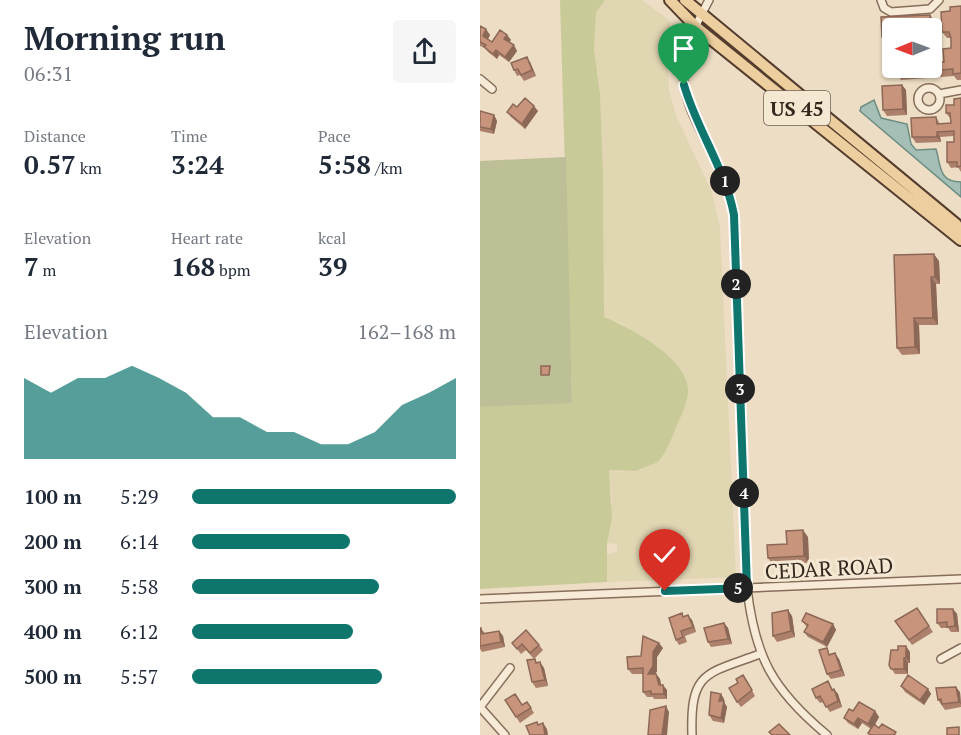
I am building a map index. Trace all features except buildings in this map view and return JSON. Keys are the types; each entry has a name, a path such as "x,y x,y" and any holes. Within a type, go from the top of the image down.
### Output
{"main road":[{"name":"US 45","path":"670,0 696,27 961,240"},
{"name":"US 45","path":"685,0 957,224 961,233"}],"street":[{"path":"709,0 696,27 684,63 684,85 698,125 726,183 734,215 747,588 751,621 760,654 777,683 797,709 827,735"},
{"path":"881,0 884,8 891,12 930,9 939,0"},
{"path":"480,79 492,89"},
{"path":"939,94 961,90"},
{"name":"CEDAR ROAD","path":"480,599 961,579"},
{"path":"941,659 961,648"},
{"path":"692,735 691,704 702,680 710,673 760,654"},
{"path":"505,735 480,707 510,668"}],"shaded area":[{"path":"605,0 642,0 670,21 670,31 673,36 668,66 669,91 677,118 712,192 720,228 736,577 607,582 607,554 617,552 617,544 607,543 612,500 609,469 624,472 686,378 665,353 622,324 604,317 603,173 600,94 594,49 596,13"}],"green space":[{"path":"560,0 605,0 596,13 594,49 600,94 603,173 604,317 642,336 668,355 685,378 688,394 671,440 658,462 635,471 609,470 612,518 607,543 607,582 480,589 480,407 572,402"},
{"path":"566,157 572,403 480,407 480,161"}],"water":[{"path":"874,100 881,118 907,124 911,144 916,150 936,149 944,176 961,182 961,197 860,111 861,107"}],"route":[{"path":"665,591 747,588 734,215 723,174 698,125 684,85"}]}
